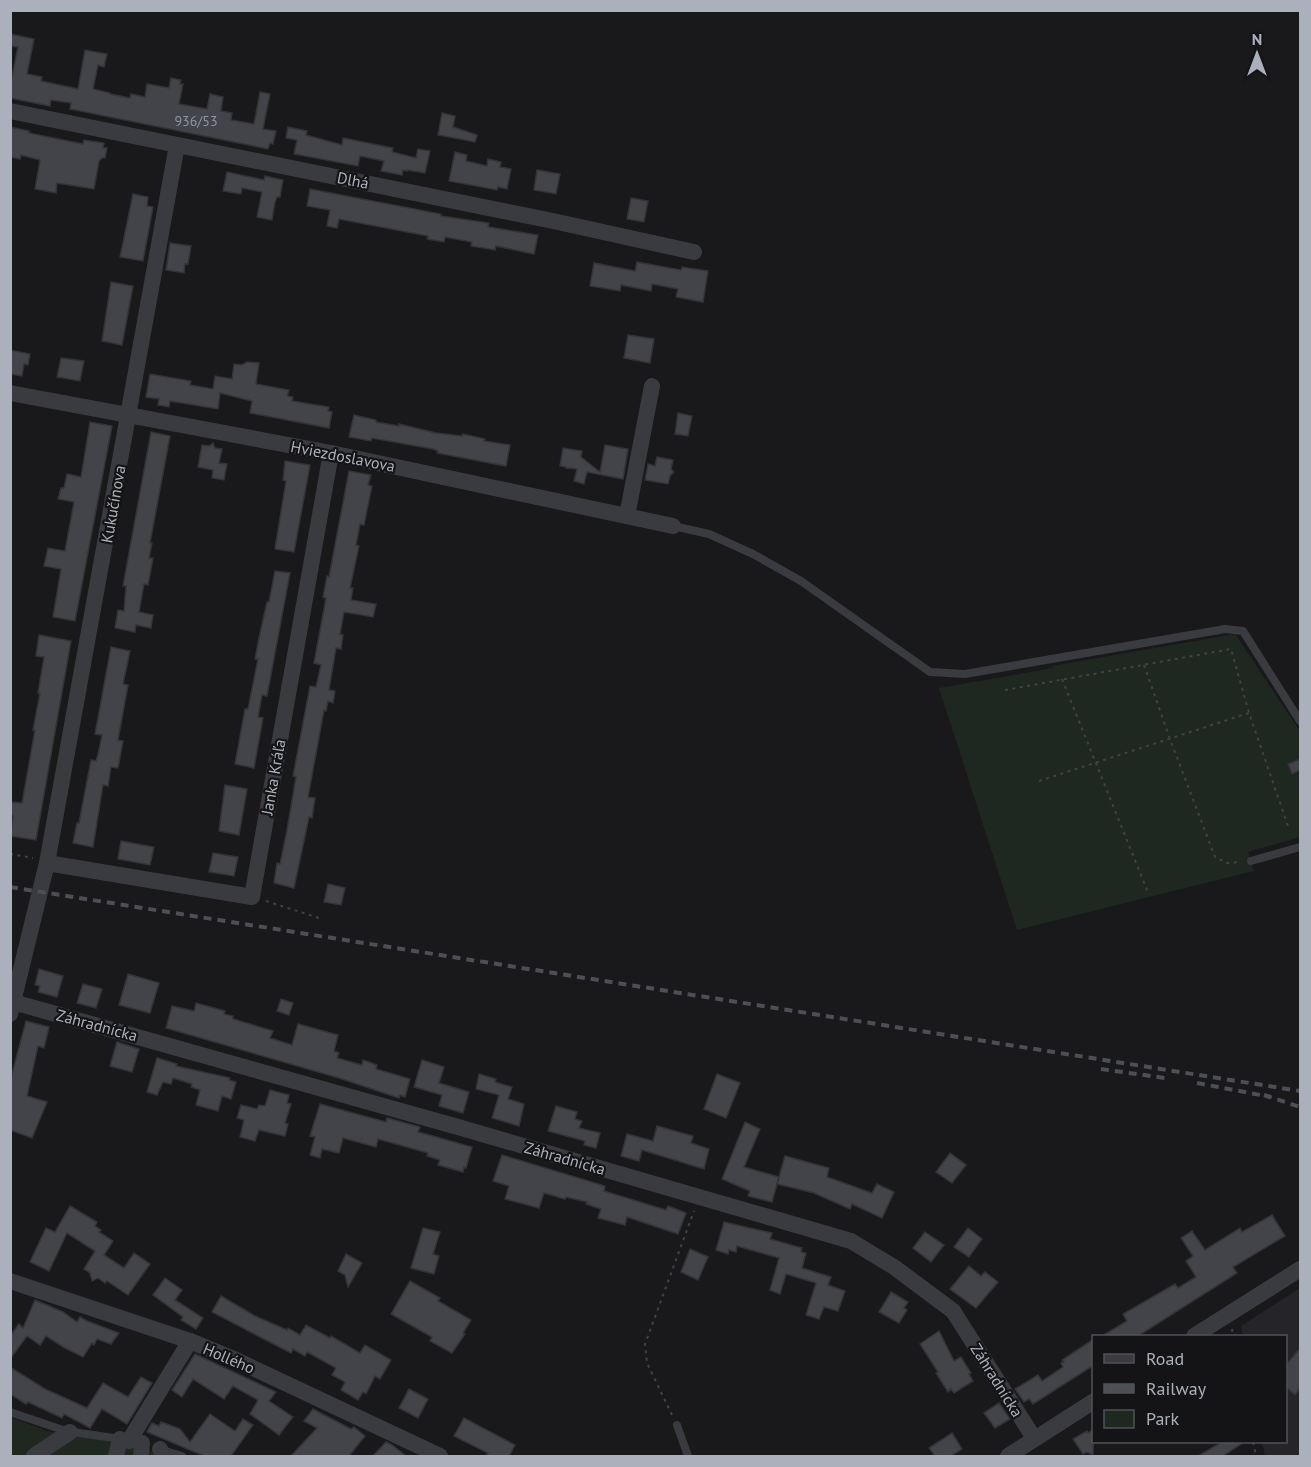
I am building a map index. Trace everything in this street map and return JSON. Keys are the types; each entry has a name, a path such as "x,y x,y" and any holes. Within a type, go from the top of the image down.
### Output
{"street":[{"name":"Dlhá","path":"10,111 553,221 694,252"},
{"name":"Kukučínova","path":"12,1008 47,863 177,145"},
{"path":"627,516 652,386"},
{"name":"Hviezdoslavova","path":"10,393 331,453 673,526"},
{"name":"Janka Kráľa","path":"252,897 331,453"},
{"path":"47,863 252,897"},
{"name":"Záhradnícka","path":"12,1008 458,1127 851,1241 894,1267 953,1311 1034,1438"},
{"path":"1196,1335 1300,1269"},
{"name":"Hollého","path":"10,1281 190,1341 236,1360 440,1456"},
{"path":"116,1456 133,1445 190,1341"},
{"path":"1008,1456 1092,1402"},
{"path":"34,1456 70,1432"}],"lane":[{"path":"673,526 709,534 753,554 801,581 930,672 965,674 1225,629 1243,631 1300,721"},
{"path":"1251,861 1300,847"},
{"path":"10,1412 70,1432 182,1456"},
{"path":"677,1425 688,1456"}],"path":[{"path":"1005,690 1231,649 1249,713 1288,826"},
{"path":"1144,665 1215,856 1227,863 1251,861"},
{"path":"1062,679 1149,895"},
{"path":"1039,781 1249,713"},
{"path":"10,854 39,859 47,863"},
{"path":"252,897 319,918"},
{"path":"677,1425 647,1363 645,1344 699,1197"}],"shaded area":[{"path":"1300,1288 1300,1456 1265,1456 1262,1443 1287,1443 1287,1335 1243,1335 1241,1326"}],"green space":[{"path":"1235,634 1300,731 1300,837 1248,852 1254,871 1017,930 939,688"},
{"path":"10,1417 47,1431 132,1445 165,1456 11,1456"}],"building":[{"path":"10,34 34,39 27,74 42,77 41,81 78,89 85,50 107,54 104,67 98,65 93,89 110,94 130,98 131,94 145,97 147,84 169,88 171,78 181,80 180,84 183,84 179,104 207,109 210,94 223,97 221,111 232,113 231,120 254,124 260,92 270,94 263,129 276,131 273,144 270,143 268,149 70,109 71,103 51,100 50,106 10,98 10,86 18,47 10,46"},
{"path":"442,113 455,116 453,127 477,135 475,142 438,135"},
{"path":"10,127 83,144 84,140 104,143 103,148 107,148 105,158 99,161 94,189 57,183 56,193 35,189 40,160 21,155 20,159 10,157"},
{"path":"288,127 307,131 306,135 342,145 343,138 393,148 392,152 416,158 418,149 430,151 425,173 403,170 402,175 381,171 384,161 360,156 358,166 294,154 297,140 286,138"},
{"path":"455,152 467,155 466,161 487,166 488,159 501,162 500,167 511,169 507,189 498,187 497,190 449,181"},
{"path":"537,170 560,174 556,194 534,190"},
{"path":"227,172 264,180 265,176 283,180 280,197 277,197 275,202 272,220 257,217 262,192 242,188 241,194 223,191"},
{"path":"310,189 441,214 441,216 489,223 488,227 538,235 534,254 496,246 495,250 471,246 472,242 445,237 444,242 427,239 428,236 339,219 337,228 327,226 330,210 307,206"},
{"path":"133,194 148,197 147,206 153,207 143,261 120,257"},
{"path":"631,198 648,201 644,222 627,219"},
{"path":"170,243 191,246 184,273 166,270"},
{"path":"637,262 681,270 682,267 708,271 703,302 676,297 678,289 652,284 651,291 621,285 620,291 590,286 594,263 635,271"},
{"path":"111,282 133,286 122,345 102,341"},
{"path":"628,335 654,339 650,363 624,358"},
{"path":"10,350 30,354 28,365 24,364 22,376 10,374"},
{"path":"61,358 84,361 80,381 57,377"},
{"path":"247,362 259,363 256,384 289,390 287,396 293,397 292,401 329,407 328,411 332,412 329,428 250,413 252,401 220,393 218,409 170,401 169,407 158,405 159,399 146,397 150,374 191,381 190,385 213,389 215,376 232,379 234,364 242,365"},
{"path":"678,413 692,416 688,436 675,434"},
{"path":"354,415 376,420 376,422 399,426 399,424 436,433 462,436 463,434 485,439 484,441 510,445 506,466 437,453 438,451 433,449 372,438 371,441 349,437"},
{"path":"90,422 112,426 75,621 53,617 61,569 44,566 48,548 65,551 74,502 58,499 61,488 64,488 67,474 81,477"},
{"path":"151,432 170,436 150,543 152,543 149,558 153,558 148,585 144,584 139,612 153,615 151,628 136,625 135,632 115,628 118,610 124,611 126,586 123,586"},
{"path":"213,443 215,448 222,449 219,463 227,464 224,480 212,478 213,470 198,467 202,445 209,446"},
{"path":"605,445 628,449 623,479 587,472 584,484 574,481 577,469 560,466 563,448 582,451 581,457 600,472"},
{"path":"657,457 673,460 671,469 674,472 668,484 645,480 648,464 655,466"},
{"path":"285,461 310,465 294,552 275,549 286,481 283,480"},
{"path":"349,471 371,475 368,485 372,486 364,525 360,524 356,545 359,546 350,588 353,588 351,600 376,604 373,617 344,612 340,634 343,635 341,649 336,648 329,690 335,691 333,703 328,701 326,711 324,710 308,797 315,798 312,818 309,817 294,888 274,883 277,863 280,864 287,830 296,777 293,776 310,686 316,687 321,665 314,663 326,598 323,597 327,576 329,577"},
{"path":"275,571 290,573 267,696 262,695 258,717 263,718 254,768 235,764 245,709 248,709 258,659 255,659 259,638"},
{"path":"39,635 71,641 36,840 10,836 13,816 10,816 10,802 22,803 35,730 33,730 44,657 36,656"},
{"path":"111,647 130,651 123,684 128,685 118,740 123,741 118,768 111,767 108,786 103,785 93,847 73,843 91,760 96,761 102,735 95,734"},
{"path":"1300,759 1300,770 1292,774 1288,764"},
{"path":"225,785 247,789 239,835 219,831"},
{"path":"121,841 154,847 150,865 118,859"},
{"path":"213,853 238,857 234,876 209,872"},
{"path":"328,884 345,888 341,905 324,902"},
{"path":"39,969 63,976 57,997 38,992 40,986 35,985"},
{"path":"128,974 159,983 150,1013 119,1005"},
{"path":"83,984 102,989 96,1008 77,1003"},
{"path":"281,999 293,1003 289,1015 277,1011"},
{"path":"196,1003 225,1011 224,1014 233,1016 233,1019 273,1031 270,1038 292,1045 298,1024 338,1035 334,1051 339,1053 337,1058 362,1065 363,1060 377,1065 376,1069 410,1079 405,1097 400,1095 399,1098 339,1078 166,1028 172,1006 194,1011"},
{"path":"26,1021 49,1027 44,1048 38,1046 27,1096 47,1102 32,1138 10,1130 10,1081"},
{"path":"117,1042 139,1049 132,1072 110,1066"},
{"path":"157,1058 177,1064 176,1066 230,1078 229,1080 236,1082 231,1099 222,1096 218,1111 196,1105 200,1090 191,1087 192,1084 173,1078 171,1084 163,1082 157,1095 147,1092"},
{"path":"422,1060 444,1067 439,1083 469,1092 463,1113 439,1106 442,1095 414,1087"},
{"path":"479,1074 512,1087 508,1099 524,1104 519,1126 492,1118 499,1095 476,1089"},
{"path":"717,1074 740,1083 726,1118 704,1109"},
{"path":"270,1090 289,1095 287,1103 291,1104 285,1123 288,1124 285,1136 259,1130 255,1141 240,1137 244,1120 237,1118 241,1105 257,1109 259,1105 265,1106"},
{"path":"320,1104 386,1122 387,1118 420,1127 418,1132 472,1147 466,1168 464,1167 463,1172 438,1165 440,1160 427,1156 428,1153 378,1139 376,1147 343,1138 339,1153 322,1149 320,1158 310,1155 315,1137 310,1136"},
{"path":"556,1106 577,1112 575,1119 582,1121 579,1128 600,1133 596,1148 584,1145 585,1141 548,1131"},
{"path":"745,1122 760,1129 744,1167 779,1177 772,1202 748,1196 750,1191 722,1179"},
{"path":"657,1126 693,1136 691,1143 709,1149 704,1169 642,1150 639,1161 621,1156 627,1134 653,1141"},
{"path":"950,1153 966,1165 952,1183 936,1172"},
{"path":"502,1155 605,1186 604,1191 666,1210 668,1206 686,1213 678,1234 627,1217 625,1225 598,1218 601,1209 586,1204 587,1202 566,1197 565,1199 544,1193 539,1208 505,1199 509,1186 493,1181"},
{"path":"785,1156 829,1168 827,1177 872,1193 877,1184 894,1192 882,1218 852,1204 850,1209 814,1193 777,1184"},
{"path":"70,1206 97,1222 95,1226 101,1230 99,1232 113,1241 104,1255 124,1268 134,1253 150,1264 128,1295 107,1281 105,1283 98,1278 92,1281 90,1273 84,1269 95,1251 67,1233 49,1271 30,1262 46,1228 55,1232"},
{"path":"1272,1215 1285,1236 1233,1267 1237,1273 1140,1335 1104,1335 1127,1321 1123,1314 1175,1284 1178,1288 1196,1277 1186,1261 1193,1256 1181,1238 1192,1231 1205,1250 1240,1228 1242,1232"},
{"path":"724,1222 772,1233 770,1239 802,1248 801,1252 806,1253 802,1268 831,1277 828,1285 845,1291 838,1311 824,1307 819,1319 806,1315 816,1283 786,1274 780,1294 770,1290 779,1258 737,1246 736,1252 729,1250 728,1254 716,1250"},
{"path":"423,1228 440,1232 433,1254 439,1256 434,1274 411,1268"},
{"path":"968,1228 982,1239 969,1257 954,1247"},
{"path":"925,1232 944,1245 931,1262 913,1248"},
{"path":"690,1249 708,1257 698,1280 681,1272"},
{"path":"346,1254 362,1263 348,1287 345,1275 338,1271"},
{"path":"969,1266 981,1276 985,1272 998,1282 976,1308 950,1289"},
{"path":"165,1278 182,1290 175,1300 203,1318 196,1329 181,1320 183,1317 153,1295"},
{"path":"410,1281 440,1298 438,1301 471,1320 452,1353 430,1341 432,1337 391,1314"},
{"path":"891,1292 908,1302 904,1308 907,1310 899,1323 879,1312"},
{"path":"221,1296 255,1316 300,1335 306,1325 360,1353 365,1345 391,1360 380,1379 375,1376 366,1394 363,1392 358,1400 341,1390 345,1382 332,1375 336,1368 307,1352 305,1356 293,1349 291,1353 212,1312"},
{"path":"35,1300 63,1312 77,1322 80,1317 119,1333 111,1344 97,1339 83,1357 46,1336 40,1345 27,1336 10,1359 10,1336 19,1324 23,1328"},
{"path":"939,1331 954,1361 961,1357 973,1381 954,1393 951,1389 948,1392 920,1344"},
{"path":"1092,1340 1092,1366 1033,1404 1029,1399 1024,1402 1015,1389 1038,1375 1042,1381 1063,1367 1062,1360"},
{"path":"1300,1348 1300,1388 1295,1395 1287,1388 1287,1364"},
{"path":"195,1354 276,1392 269,1401 293,1417 279,1435 250,1414 258,1400 233,1386 224,1399 193,1379 182,1397 172,1390"},
{"path":"10,1367 45,1389 87,1408 103,1383 128,1397 141,1377 152,1383 127,1424 102,1409 90,1428 64,1414 62,1418 28,1402 26,1404 10,1394"},
{"path":"409,1389 428,1399 418,1418 399,1408"},
{"path":"999,1403 1010,1419 995,1428 984,1413"},
{"path":"313,1409 351,1429 354,1427 365,1436 349,1456 291,1456 317,1428 304,1421"},
{"path":"210,1414 235,1431 243,1419 253,1425 231,1456 204,1456 147,1432 152,1423 159,1426 161,1422 180,1429 190,1442"},
{"path":"464,1418 515,1445 509,1456 486,1456 488,1453 454,1436"},
{"path":"1092,1430 1093,1455 1087,1452 1083,1454 1073,1439 1087,1431 1088,1433"},
{"path":"952,1433 962,1449 951,1456 935,1456 929,1448"},
{"path":"386,1442 392,1445 406,1456 373,1456"},
{"path":"1220,1443 1242,1443 1223,1456 1198,1456"}],"railway":[{"path":"10,887 1300,1091"},
{"path":"1101,1069 1165,1078"},
{"path":"1197,1083 1271,1097"},
{"path":"1264,1095 1300,1107"}]}
